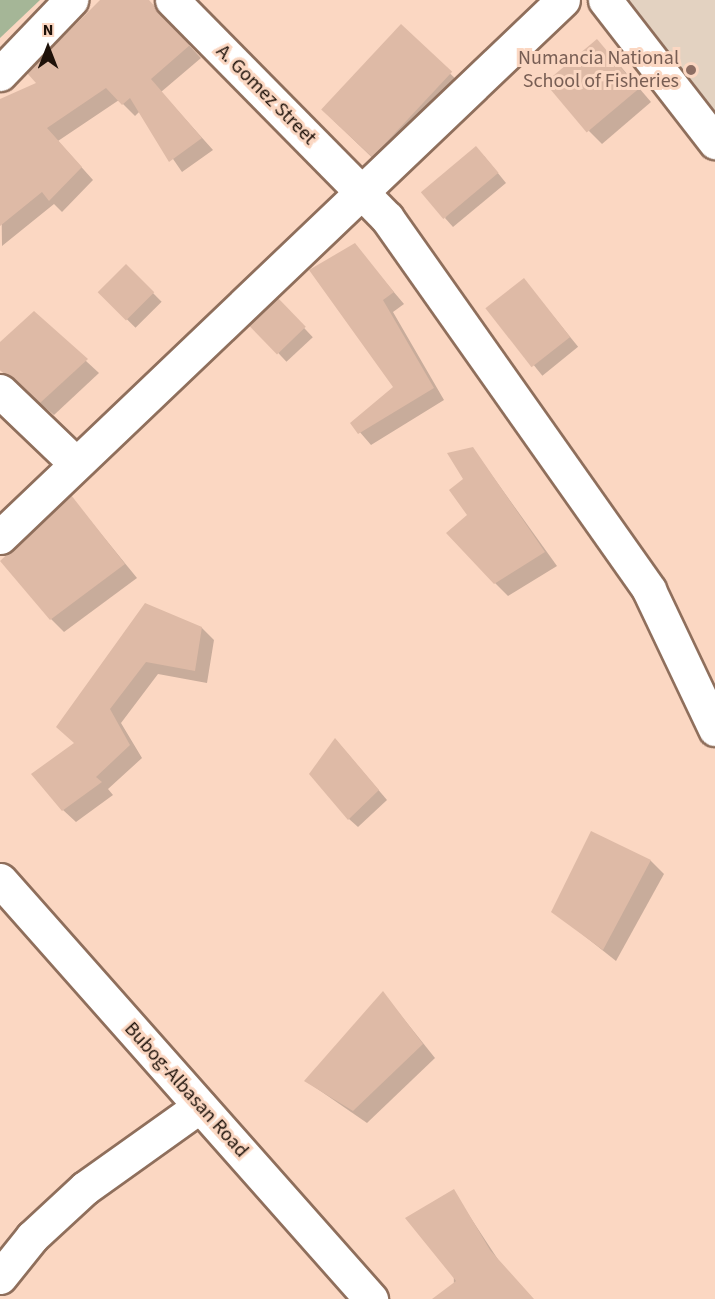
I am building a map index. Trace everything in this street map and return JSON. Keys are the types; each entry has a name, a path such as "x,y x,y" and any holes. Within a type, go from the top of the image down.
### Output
{"street":[{"path":"2,67 71,0"},
{"name":"A. Gomez Street","path":"172,0 387,218 649,590 715,729"},
{"path":"0,537 359,189 563,0"},
{"path":"605,0 715,142"},
{"path":"0,391 76,464"},
{"name":"Bubog-Albasan Road","path":"0,880 372,1299"},
{"path":"0,1277 32,1237 85,1188 200,1106"}],"shaded area":[{"name":"Numancia National School of Fisheries","path":"617,0 715,0 715,139"}],"green space":[{"path":"0,0 40,0 0,38"}],"building":[{"path":"100,0 149,0 190,45 151,79 202,138 169,162 130,98 122,105 106,88 47,128 82,167 49,201 42,192 0,226 0,99 36,83 27,73"},
{"path":"401,24 452,72 372,157 321,110"},
{"path":"597,39 639,89 587,133 545,83"},
{"path":"476,146 498,173 443,219 421,192"},
{"path":"355,243 394,292 383,300 434,388 358,434 350,423 393,387 309,270"},
{"path":"126,264 154,292 126,321 98,292"},
{"path":"524,278 570,337 532,367 485,308"},
{"path":"278,298 306,327 277,355 249,326"},
{"path":"34,311 88,359 40,403 0,370 0,342"},
{"path":"473,447 545,552 494,584 446,533 467,515 449,490 463,479 447,453"},
{"path":"71,495 125,564 50,620 0,561"},
{"path":"145,603 202,627 195,671 146,662 110,709 130,745 96,777 102,782 62,811 31,774 74,743 56,727"},
{"path":"335,738 379,790 348,820 309,774"},
{"path":"591,831 651,860 603,950 551,912"},
{"path":"383,991 423,1044 353,1111 304,1081"},
{"path":"454,1189 490,1250 534,1299 432,1299 456,1281 405,1218"}],"place":[{"name":"Numancia National School of Fisheries","path":"691,70"}]}
